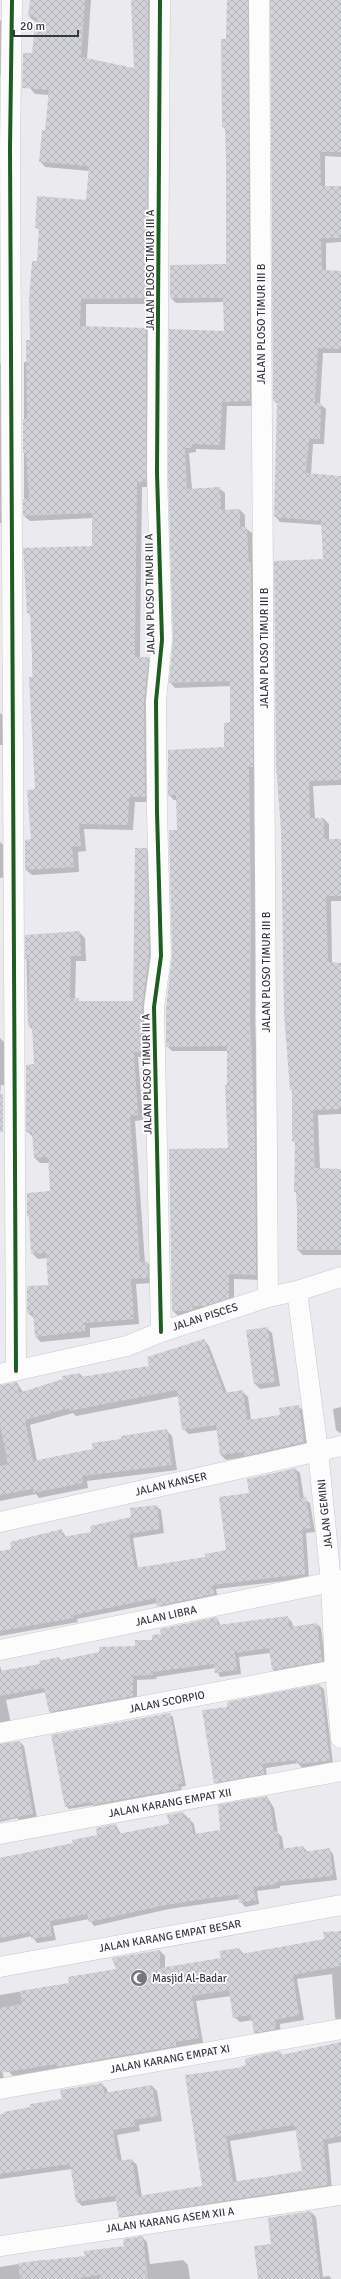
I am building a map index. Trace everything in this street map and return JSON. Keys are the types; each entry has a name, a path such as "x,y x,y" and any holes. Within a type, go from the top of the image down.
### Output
{"street":[{"path":"8,1373 10,148 12,0"},
{"name":"JALAN PLOSO TIMUR III A","path":"160,0 157,473 162,640 156,709 161,956 154,1007 161,1332"},
{"name":"JALAN PLOSO TIMUR III B","path":"259,0 268,1297"},
{"name":"JALAN PISCES","path":"8,1373 127,1346 161,1332 268,1297 297,1291 341,1277"},
{"name":"JALAN GEMINI","path":"297,1291 336,1581 335,1670 341,1738"},
{"name":"JALAN KANSER","path":"0,1522 341,1446"},
{"name":"JALAN LIBRA","path":"0,1650 336,1581"},
{"name":"JALAN SCORPIO","path":"0,1733 335,1670"},
{"name":"JALAN KARANG EMPAT XII","path":"0,1834 341,1772"},
{"name":"JALAN KARANG EMPAT BESAR","path":"0,1967 341,1905"},
{"name":"JALAN KARANG EMPAT XI","path":"0,2089 341,2029"},
{"name":"JALAN KARANG ASEM XII A","path":"0,2246 341,2195"}],"building":[{"path":"30,0 85,0 81,57 134,68 131,0 148,0 147,298 81,299 80,326 146,328 146,481 137,482 135,657 149,657 144,701 145,797 129,797 128,825 79,824 81,846 72,847 74,867 25,870 25,840 31,839 27,790 35,789 29,677 33,677 30,613 27,613 23,548 92,546 92,513 23,516 23,499 29,498 26,453 23,453 23,419 27,419 26,340 30,340 29,299 32,261 37,261 39,228 35,228 37,196 86,200 89,166 39,162 42,130 45,131 49,90 22,88 23,53 32,53 36,17 28,17"},
{"path":"227,0 248,0 250,401 222,402 220,445 192,444 191,448 185,448 187,489 220,487 221,510 240,509 240,527 247,527 249,562 251,562 253,767 249,767 251,914 250,1013 255,1141 256,1275 229,1274 229,1298 205,1306 192,1306 193,1309 188,1311 172,1311 169,1149 228,1148 225,1085 227,1085 227,1046 166,1047 166,1008 172,956 169,830 177,830 176,795 168,796 168,750 224,747 224,723 230,722 230,681 169,683 173,640 168,473 169,329 224,331 223,298 170,298 170,265 226,264 226,159 225,127 222,127 221,39 226,39"},
{"path":"270,0 341,0 341,152 320,152 321,186 341,186 341,238 321,238 322,270 341,271 341,349 318,348 315,403 321,403 320,439 309,439 306,473 341,476 341,780 309,781 310,818 324,818 324,839 341,839 341,896 326,896 328,962 341,963 341,1109 313,1110 315,1168 341,1169 341,1250 297,1250 297,1211 296,1192 294,1192 295,1141 292,1141 292,1090 290,1090 284,1014 281,830 276,766 274,561 323,559 321,521 274,517 277,401 273,401"},
{"path":"135,848 147,848 149,955 142,1007 143,1052 134,1052 138,1115 130,1116 140,1262 148,1262 148,1278 131,1279 134,1319 85,1323 85,1331 35,1337 33,1313 27,1313 27,1286 48,1285 46,1253 31,1254 29,1216 27,1216 27,1193 50,1191 48,1157 34,1158 32,1132 26,1132 26,1065 34,1064 32,1026 28,1026 29,959 25,959 25,935 80,931 81,956 71,956 70,998 79,998 79,1001 133,1001"},
{"path":"0,1094 3,1094 3,1132 0,1132"},
{"path":"268,1327 275,1382 254,1384 246,1330"},
{"path":"204,1339 224,1393 243,1390 247,1420 280,1415 279,1408 299,1405 304,1442 244,1456 244,1452 220,1455 216,1425 182,1430 177,1390 69,1411 69,1408 25,1420 33,1461 93,1449 92,1443 121,1439 121,1436 167,1429 172,1465 82,1476 83,1483 33,1493 33,1489 0,1495 0,1466 8,1464 0,1425 0,1385 17,1382 19,1393 63,1379 62,1376 80,1373 81,1377 149,1366 147,1357"},
{"path":"296,1468 300,1498 306,1497 311,1528 302,1529 305,1574 212,1585 214,1594 157,1606 156,1598 74,1615 74,1618 0,1631 0,1551 11,1549 10,1542 62,1529 63,1537 91,1532 90,1526 131,1517 130,1508 157,1505 160,1529 129,1534 135,1568 205,1557 205,1554 226,1550 219,1497 249,1493 247,1479"},
{"path":"288,1616 289,1627 317,1623 322,1661 272,1670 269,1648 235,1653 237,1670 215,1673 214,1664 152,1672 153,1675 133,1676 133,1696 49,1712 44,1688 0,1696 0,1671 40,1664 39,1661 59,1657 60,1660 99,1652 99,1647 135,1646 135,1640 152,1640 152,1635 161,1634 160,1629 217,1617 218,1625"},
{"path":"320,1684 330,1761 297,1764 296,1760 262,1764 264,1774 214,1783 202,1710 227,1707 227,1702"},
{"path":"170,1713 183,1783 178,1784 179,1789 91,1805 91,1802 65,1807 51,1735"},
{"path":"20,1741 33,1814 0,1820 0,1744"},
{"path":"267,1796 268,1803 270,1803 274,1832 278,1831 280,1849 303,1846 304,1852 330,1848 333,1876 276,1882 277,1884 253,1887 256,1900 239,1903 238,1894 165,1905 89,1922 87,1914 50,1921 52,1936 31,1939 30,1932 0,1938 0,1858 73,1843 72,1840 97,1835 96,1828 116,1824 118,1834 169,1824 167,1815 183,1812 185,1819 190,1818 193,1834 220,1830 218,1805"},
{"path":"341,1931 341,1966 293,1975 299,2015 275,2020 276,2029 254,2033 251,2015 233,2018 229,1990 192,1996 199,2038 176,2042 176,2046 57,2067 56,2064 0,2073 0,2008 22,2004 20,1991 69,1983 68,1977 116,1969 112,1958 160,1950 160,1968 221,1958 219,1951 240,1948 241,1954 324,1939 323,1932"},
{"path":"341,2042 341,2136 323,2140 328,2185 119,2217 115,2196 76,2202 70,2164 0,2174 0,2114 30,2107 30,2104 62,2099 60,2090 103,2083 104,2093 152,2085 158,2116 134,2120 135,2126 113,2130 118,2161 132,2159 138,2196 202,2186 185,2075 237,2068 246,2065 245,2059 258,2055 280,2051 281,2055","holes":["293,2125 295,2127 302,2171 233,2182 226,2136"]},
{"path":"311,2211 320,2279 258,2279 254,2246 271,2244 268,2218"},
{"path":"143,2236 148,2279 100,2279 99,2275 73,2279 20,2279 18,2263 85,2256 84,2251 124,2246 123,2239"}],"cycle path":[{"path":"12,0 10,148 16,1371"},
{"path":"160,0 157,473 162,640 156,701 161,956 154,1007 161,1332"}],"place":[{"name":"Masjid Al-Badar","path":"139,1978"}]}
